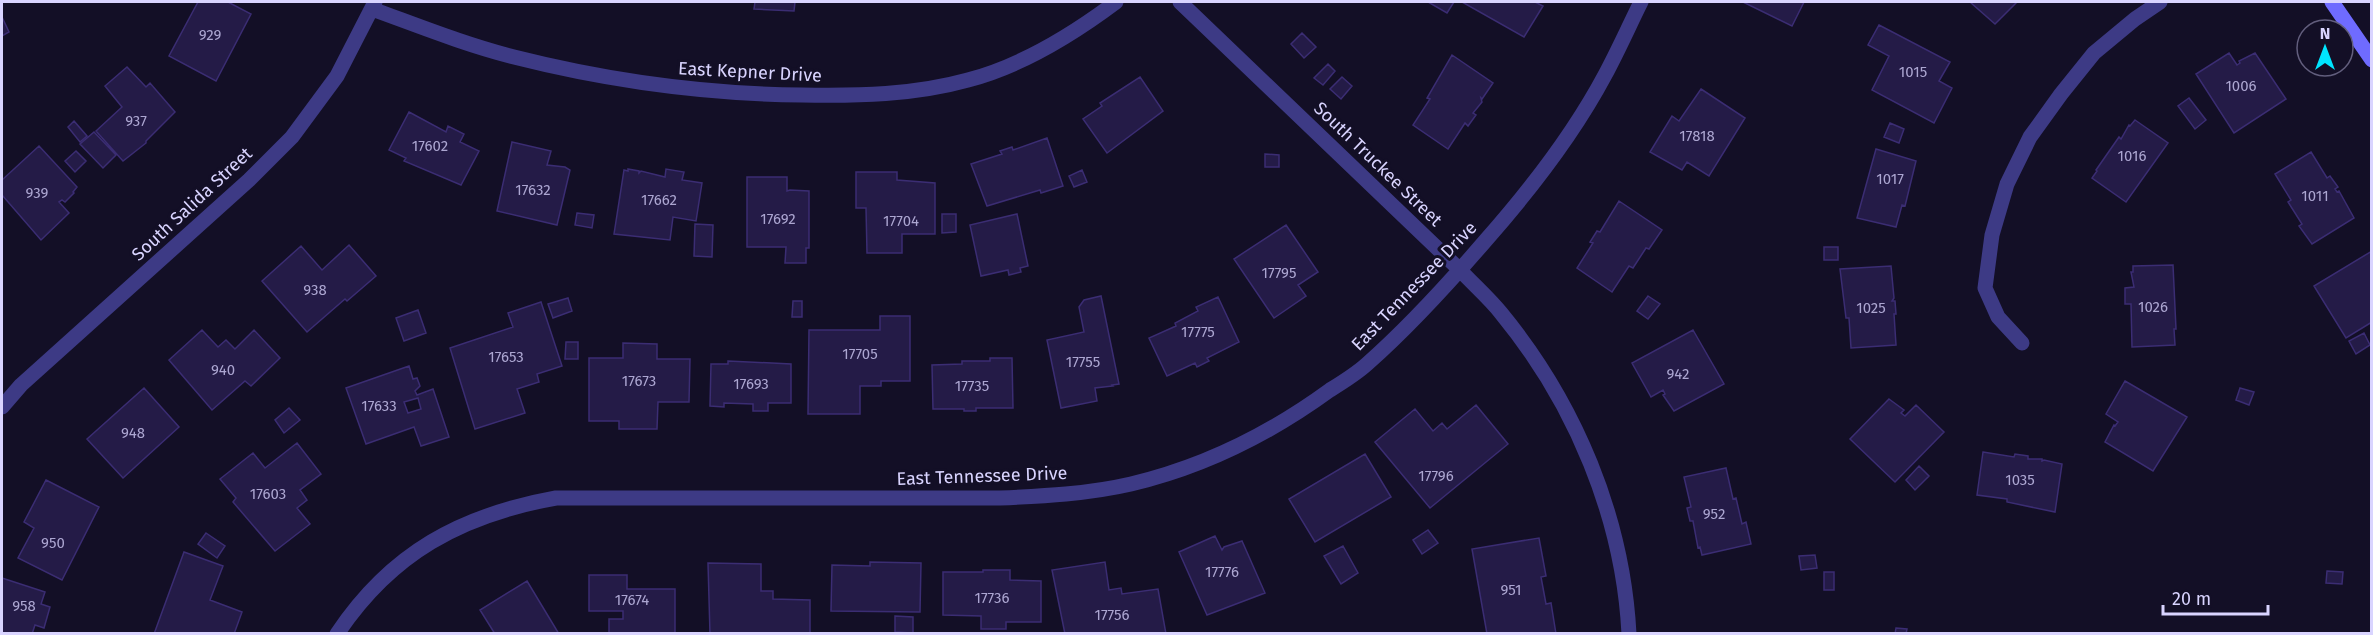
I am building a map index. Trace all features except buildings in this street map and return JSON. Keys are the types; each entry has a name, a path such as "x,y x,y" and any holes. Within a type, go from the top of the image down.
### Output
{"street":[{"name":"East Kepner Drive","path":"374,5 457,40 513,57 627,82 742,94 855,96 907,92 969,80 1029,57 1084,26 1116,2"},
{"name":"South Truckee Street","path":"1180,2 1460,270 1500,313 1535,359 1566,409 1591,461 1617,545 1628,602 1629,633"},
{"name":"East Tennessee Drive","path":"337,633 366,595 400,563 438,536 470,521 525,504 556,498 1000,498 1073,494 1131,484 1187,467 1242,444 1294,417 1365,365 1408,325 1460,270 1521,200 1551,160 1604,76 1641,2"},
{"path":"2022,343 1998,317 1985,288 1992,235 2007,184 2030,137 2094,52 2134,19 2160,2"},
{"path":"2332,2 2372,60"},
{"name":"South Salida Street","path":"2,407 21,385 249,180 292,137 337,76 374,5"}]}
